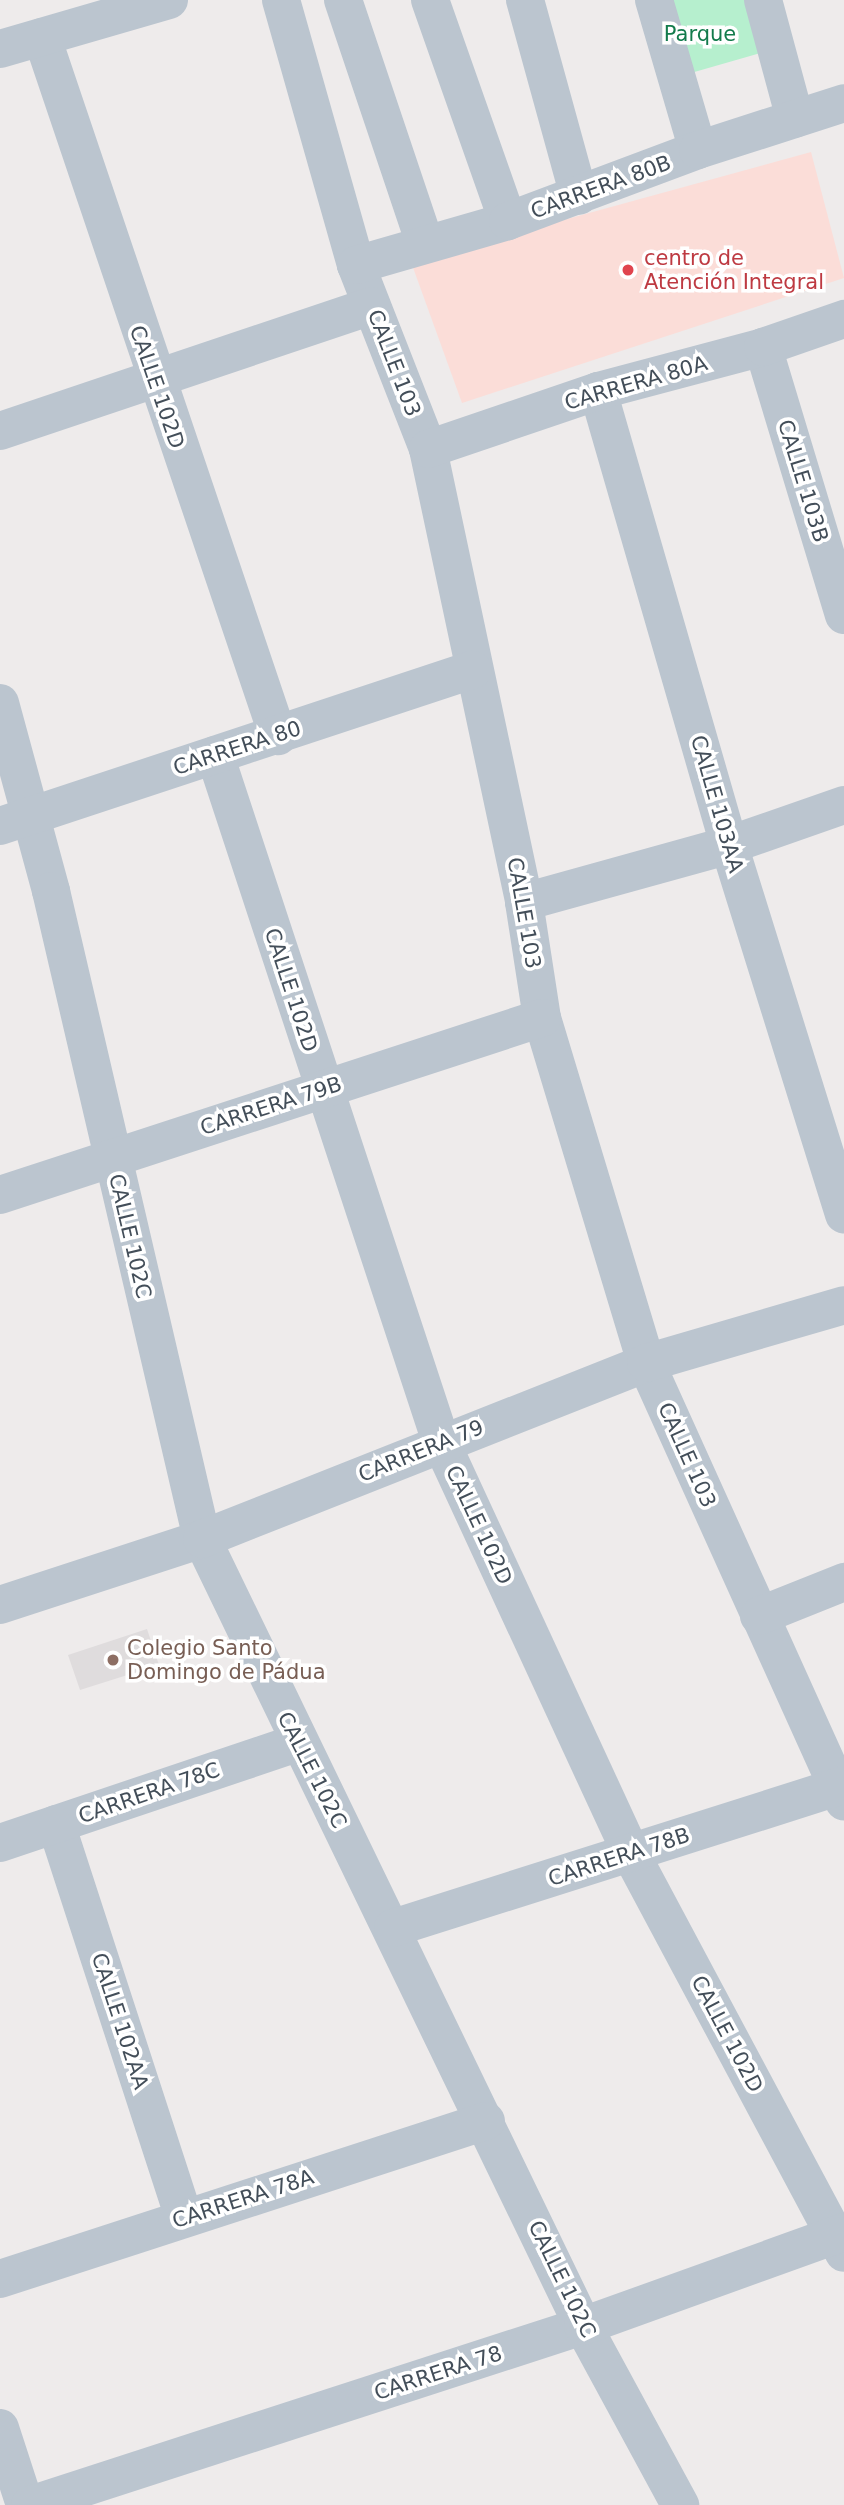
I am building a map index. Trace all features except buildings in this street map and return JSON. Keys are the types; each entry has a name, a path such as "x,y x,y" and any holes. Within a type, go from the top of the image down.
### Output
{"street":[{"path":"0,49 169,0"},
{"name":"CALLE 103","path":"281,0 356,265 428,449 524,902 542,1018 646,1363 758,1616 842,1791"},
{"path":"343,0 425,244"},
{"path":"430,0 508,220"},
{"path":"526,0 579,196"},
{"path":"654,0 698,150"},
{"path":"763,0 795,119"},
{"name":"CALLE 102D","path":"42,37 153,376 278,736"},
{"name":"CARRERA 80B","path":"356,265 508,220 698,150 844,103"},
{"path":"0,431 153,376 372,306"},
{"name":"CARRERA 80A","path":"428,449 598,391 763,347 844,319"},
{"name":"CALLE 103B","path":"763,347 844,615"},
{"name":"CALLE 103AA","path":"598,391 729,845 844,1214"},
{"name":"CARRERA 80","path":"16,820 473,670"},
{"name":"CALLE 102C","path":"0,703 16,820 111,1157 202,1539 298,1743 393,1927 583,2326 680,2505"},
{"name":"CALLE 102D","path":"215,755 441,1441 631,1854 841,2240"},
{"path":"524,902 729,845 844,805"},
{"name":"CARRERA 79B","path":"0,1195 542,1018"},
{"name":"CARRERA 79","path":"0,1605 202,1539 441,1441 646,1363 844,1305"},
{"path":"758,1616 844,1582"},
{"name":"CARRERA 78C","path":"0,1843 298,1743"},
{"name":"CARRERA 78B","path":"393,1927 842,1791"},
{"name":"CALLE 102AA","path":"56,1824 184,2218"},
{"name":"CARRERA 78A","path":"0,2278 486,2121"},
{"name":"CARRERA 78","path":"27,2505 841,2240"},
{"path":"0,2428 27,2505"}],"shaded area":[{"name":"centro de Atención Integral","path":"811,152 844,278 462,403 411,262"},
{"name":"Colegio Santo Domingo de Pádua","path":"147,1629 159,1665 80,1690 68,1655"}],"green space":[{"name":"Parque","path":"655,0 760,0 774,49 677,77"}],"place":[{"name":"centro de Atención Integral","path":"628,270"},
{"name":"Colegio Santo Domingo de Pádua","path":"113,1660"}]}
